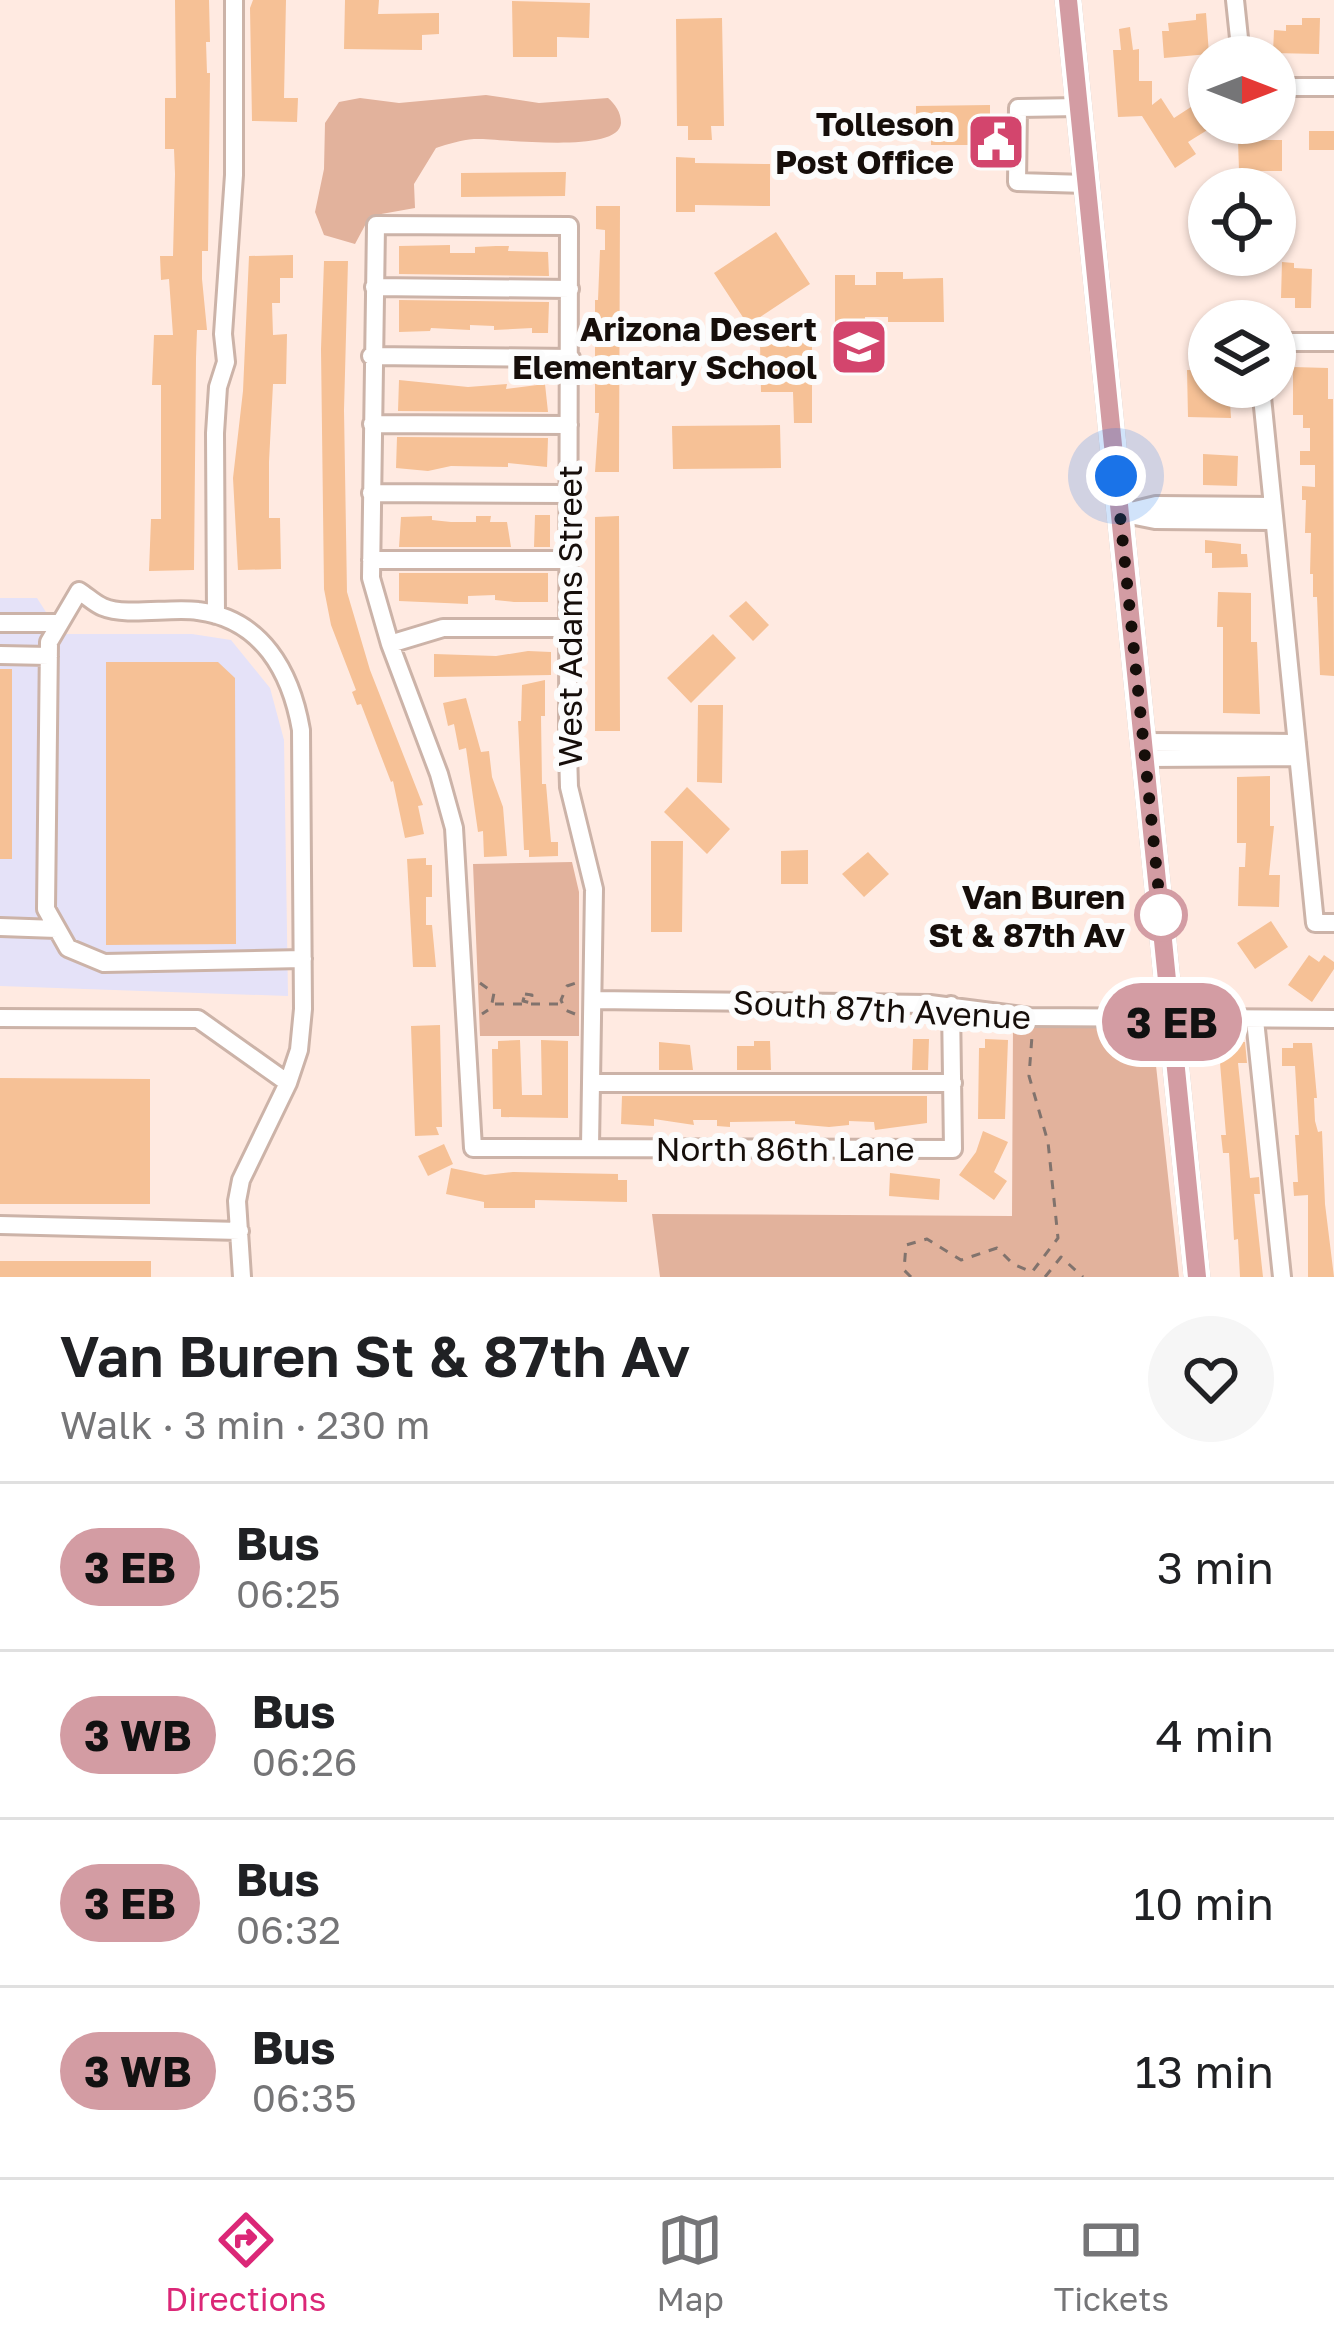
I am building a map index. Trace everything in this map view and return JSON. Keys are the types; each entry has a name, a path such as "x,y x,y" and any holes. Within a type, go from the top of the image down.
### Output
{"main road":[{"path":"1068,0 1197,1277"}],"street":[{"path":"216,615 218,387 226,362 234,175 234,0"},
{"path":"1235,0 1239,36"},
{"path":"1296,87 1334,87"},
{"path":"1080,106 1018,108 1017,182 1086,184"},
{"name":"West Adams Street","path":"374,287 376,224 569,226 568,787 594,890 590,1147"},
{"path":"463,1016 454,828 371,578 374,287 570,289"},
{"path":"1296,342 1334,342"},
{"path":"371,356 571,358"},
{"path":"1263,408 1297,750 1324,923"},
{"path":"372,424 569,425"},
{"path":"371,493 568,494"},
{"path":"1120,513 1155,520 1274,513"},
{"path":"371,560 566,560"},
{"path":"242,1277 237,1201 241,1180 299,1050 303,959 301,730 296,698 281,664 250,631 198,610 105,609 80,591 49,642 46,909 68,948 104,963 303,959"},
{"path":"0,623 60,623"},
{"path":"390,644 443,628 568,628"},
{"path":"0,656 49,656"},
{"path":"1144,750 1297,750"},
{"path":"0,927 57,929"},
{"name":"South 87th Avenue","path":"593,999 951,1006 1030,1017 1334,1019"},
{"name":"North 86th Lane","path":"463,1016 472,1148 953,1149 951,1006"},
{"path":"0,1018 198,1019 288,1083"},
{"path":"1255,1020 1282,1277"},
{"path":"591,1083 952,1083"},
{"path":"0,1226 240,1231"}],"path":[{"path":"528,982 533,998 528,1007"},
{"path":"461,983 484,983 494,993 488,1012 463,1016"},
{"path":"567,986 593,999 571,1014 561,1004 567,986"},
{"path":"493,1004 561,1004"},
{"path":"911,1277 904,1270 906,1245 927,1239 961,1260 997,1248 1013,1264 1032,1272 1058,1238 1048,1142 1029,1076 1032,1036"},
{"path":"1045,1277 1060,1258 1083,1277"}],"shaded area":[{"path":"486,95 539,103 608,98 621,123 615,133 580,142 474,139 436,148 414,184 415,208 370,216 355,244 324,235 315,212 324,169 325,123 339,102 360,98 399,103"},
{"path":"0,598 37,598 60,634 192,634 231,640 270,688 284,740 288,996 0,986"},
{"path":"572,862 579,892 579,1036 480,1036 473,864"},
{"path":"1013,1024 1137,1027 1153,1038 1179,1277 660,1277 652,1214 1012,1216"}],"building":[{"path":"175,0 209,0 208,251 202,251 207,330 197,330 194,570 149,571 151,519 161,519 161,385 152,385 154,335 173,335 169,279 161,280 160,256 173,256 174,149 165,149 165,98 176,98"},
{"path":"253,0 286,0 284,98 298,98 297,122 252,121"},
{"path":"345,0 379,0 378,14 439,13 439,34 422,35 422,50 344,49"},
{"path":"512,1 590,3 589,38 557,37 557,57 513,57"},
{"path":"1206,13 1208,36 1188,36 1188,56 1164,58 1162,31 1169,31 1168,23 1196,20 1196,14"},
{"path":"722,18 724,126 711,126 712,140 688,140 688,126 677,126 676,19"},
{"path":"1302,18 1320,18 1319,54 1296,54 1296,36 1274,36 1274,30 1286,31 1286,25 1302,25"},
{"path":"1130,27 1133,50 1139,49 1139,81 1152,81 1152,105 1161,98 1174,118 1188,109 1188,144 1196,154 1175,168 1142,116 1118,117 1113,50 1121,50 1119,29"},
{"path":"990,105 990,145 931,145 931,123 916,123 916,106"},
{"path":"1309,131 1334,131 1334,150 1309,150"},
{"path":"1238,144 1282,144 1282,168 1239,168"},
{"path":"676,157 695,158 695,163 770,164 770,206 695,205 695,212 676,212"},
{"path":"566,172 565,196 461,197 461,173"},
{"path":"596,206 620,206 619,472 595,472 599,413 595,413 595,300 600,250 605,250 605,230 596,229"},
{"path":"776,232 810,284 748,325 714,273"},
{"path":"450,245 450,253 475,253 475,247 496,246 548,252 549,276 399,274 399,246"},
{"path":"293,255 293,278 280,278 280,303 272,303 273,335 287,334 286,384 273,384 269,462 269,518 280,518 281,569 238,570 233,478 243,391 249,256"},
{"path":"324,261 348,261 347,592 370,670 423,805 418,806 424,834 405,838 393,781 352,692 356,690 331,625 324,589"},
{"path":"1296,268 1312,269 1311,308 1296,308 1295,298 1281,298 1282,276 1296,276"},
{"path":"876,272 903,272 903,279 943,278 944,322 865,317 865,326 835,326 835,275 855,275 855,285 876,285"},
{"path":"399,300 549,302 548,333 470,325 470,330 399,332"},
{"path":"793,322 812,322 812,423 794,423 793,392 761,392 760,343 793,343"},
{"path":"1296,367 1328,368 1328,399 1333,399 1334,676 1320,675 1311,533 1305,533 1302,486 1315,487 1315,465 1300,465 1300,451 1310,451 1310,428 1303,428 1303,415 1293,415"},
{"path":"1187,370 1188,408 1230,408 1231,418 1188,417"},
{"path":"399,380 468,387 507,384 506,389 545,384 548,412 398,411"},
{"path":"780,425 781,468 673,469 672,426"},
{"path":"397,437 548,438 547,467 508,463 508,467 451,466 428,471 396,468"},
{"path":"1203,454 1238,456 1237,486 1203,485"},
{"path":"535,515 550,515 550,547 534,547"},
{"path":"432,516 432,520 476,522 476,516 491,516 490,522 507,522 511,547 399,547 401,517"},
{"path":"619,516 620,731 595,731 595,517"},
{"path":"1205,540 1241,544 1248,567 1212,568 1212,553 1205,553"},
{"path":"399,573 548,573 548,602 495,600 495,595 468,596 468,604 399,601"},
{"path":"1218,592 1251,593 1251,642 1257,642 1260,714 1223,713"},
{"path":"746,601 769,625 753,641 729,616"},
{"path":"713,634 736,658 691,703 667,678"},
{"path":"551,652 551,675 434,677 434,654 496,656"},
{"path":"106,662 218,662 235,678 236,944 106,945"},
{"path":"0,669 12,669 12,859 0,859"},
{"path":"545,680 542,784 546,784 551,842 558,842 558,856 529,857 529,850 524,850 518,721 522,685"},
{"path":"466,698 481,752 489,751 503,807 507,856 484,857 466,748 459,750 454,724 448,726 443,703"},
{"path":"698,705 723,705 722,783 697,782"},
{"path":"1270,776 1270,826 1274,826 1269,875 1280,875 1279,907 1238,906 1239,867 1245,867 1246,843 1237,843 1237,777"},
{"path":"687,787 730,829 707,854 664,812"},
{"path":"651,841 683,841 682,932 651,932"},
{"path":"808,850 808,884 781,884 781,851"},
{"path":"868,852 889,874 864,897 842,874"},
{"path":"426,858 426,865 432,865 432,897 426,897 426,925 432,925 436,967 413,967 407,859"},
{"path":"1271,921 1288,947 1255,969 1237,943"},
{"path":"1309,955 1319,962 1324,955 1334,962 1312,1002 1288,985"},
{"path":"440,1025 442,1127 436,1127 439,1135 415,1136 411,1026"},
{"path":"913,1039 929,1039 928,1070 912,1070"},
{"path":"985,1039 1008,1040 1005,1119 978,1119 979,1048 985,1048"},
{"path":"520,1040 522,1095 542,1095 541,1040 568,1041 568,1118 501,1117 501,1109 493,1109 492,1049 498,1049 498,1041"},
{"path":"754,1041 770,1041 771,1070 737,1070 737,1046 754,1046"},
{"path":"659,1042 690,1045 693,1070 659,1070"},
{"path":"1208,1042 1245,1042 1247,1063 1238,1063 1250,1178 1259,1177 1260,1194 1254,1194 1263,1277 1240,1277 1229,1153 1223,1153 1221,1135 1226,1135 1220,1063 1207,1062"},
{"path":"1293,1043 1312,1043 1315,1121 1318,1132 1322,1131 1334,1277 1308,1277 1308,1195 1294,1196 1293,1182 1298,1182 1295,1135 1299,1135 1295,1066 1282,1066 1282,1048 1293,1048"},
{"path":"0,1078 150,1079 150,1204 0,1204"},
{"path":"622,1096 927,1096 927,1123 875,1130 874,1122 849,1121 849,1125 829,1127 795,1121 730,1122 730,1127 717,1126 717,1120 693,1120 694,1125 654,1119 654,1126 621,1124"},
{"path":"983,1131 1008,1142 994,1172 1007,1181 994,1200 959,1175 976,1152"},
{"path":"444,1144 453,1164 428,1176 418,1156"},
{"path":"451,1168 485,1175 618,1174 618,1180 627,1180 627,1202 535,1200 535,1208 484,1208 484,1202 446,1194"},
{"path":"890,1173 940,1179 939,1200 889,1196"},
{"path":"0,1261 151,1261 151,1277 0,1277"}],"bus line":[{"path":"1068,0 1197,1277"}],"place":[{"name":"Tolleson Post Office","path":"996,142"},
{"name":"Arizona Desert Elementary School","path":"859,347"},
{"name":"Van Buren St & 87th Av","path":"1161,915"}],"route":[{"path":"1116,476 1162,923 1161,915"}]}
